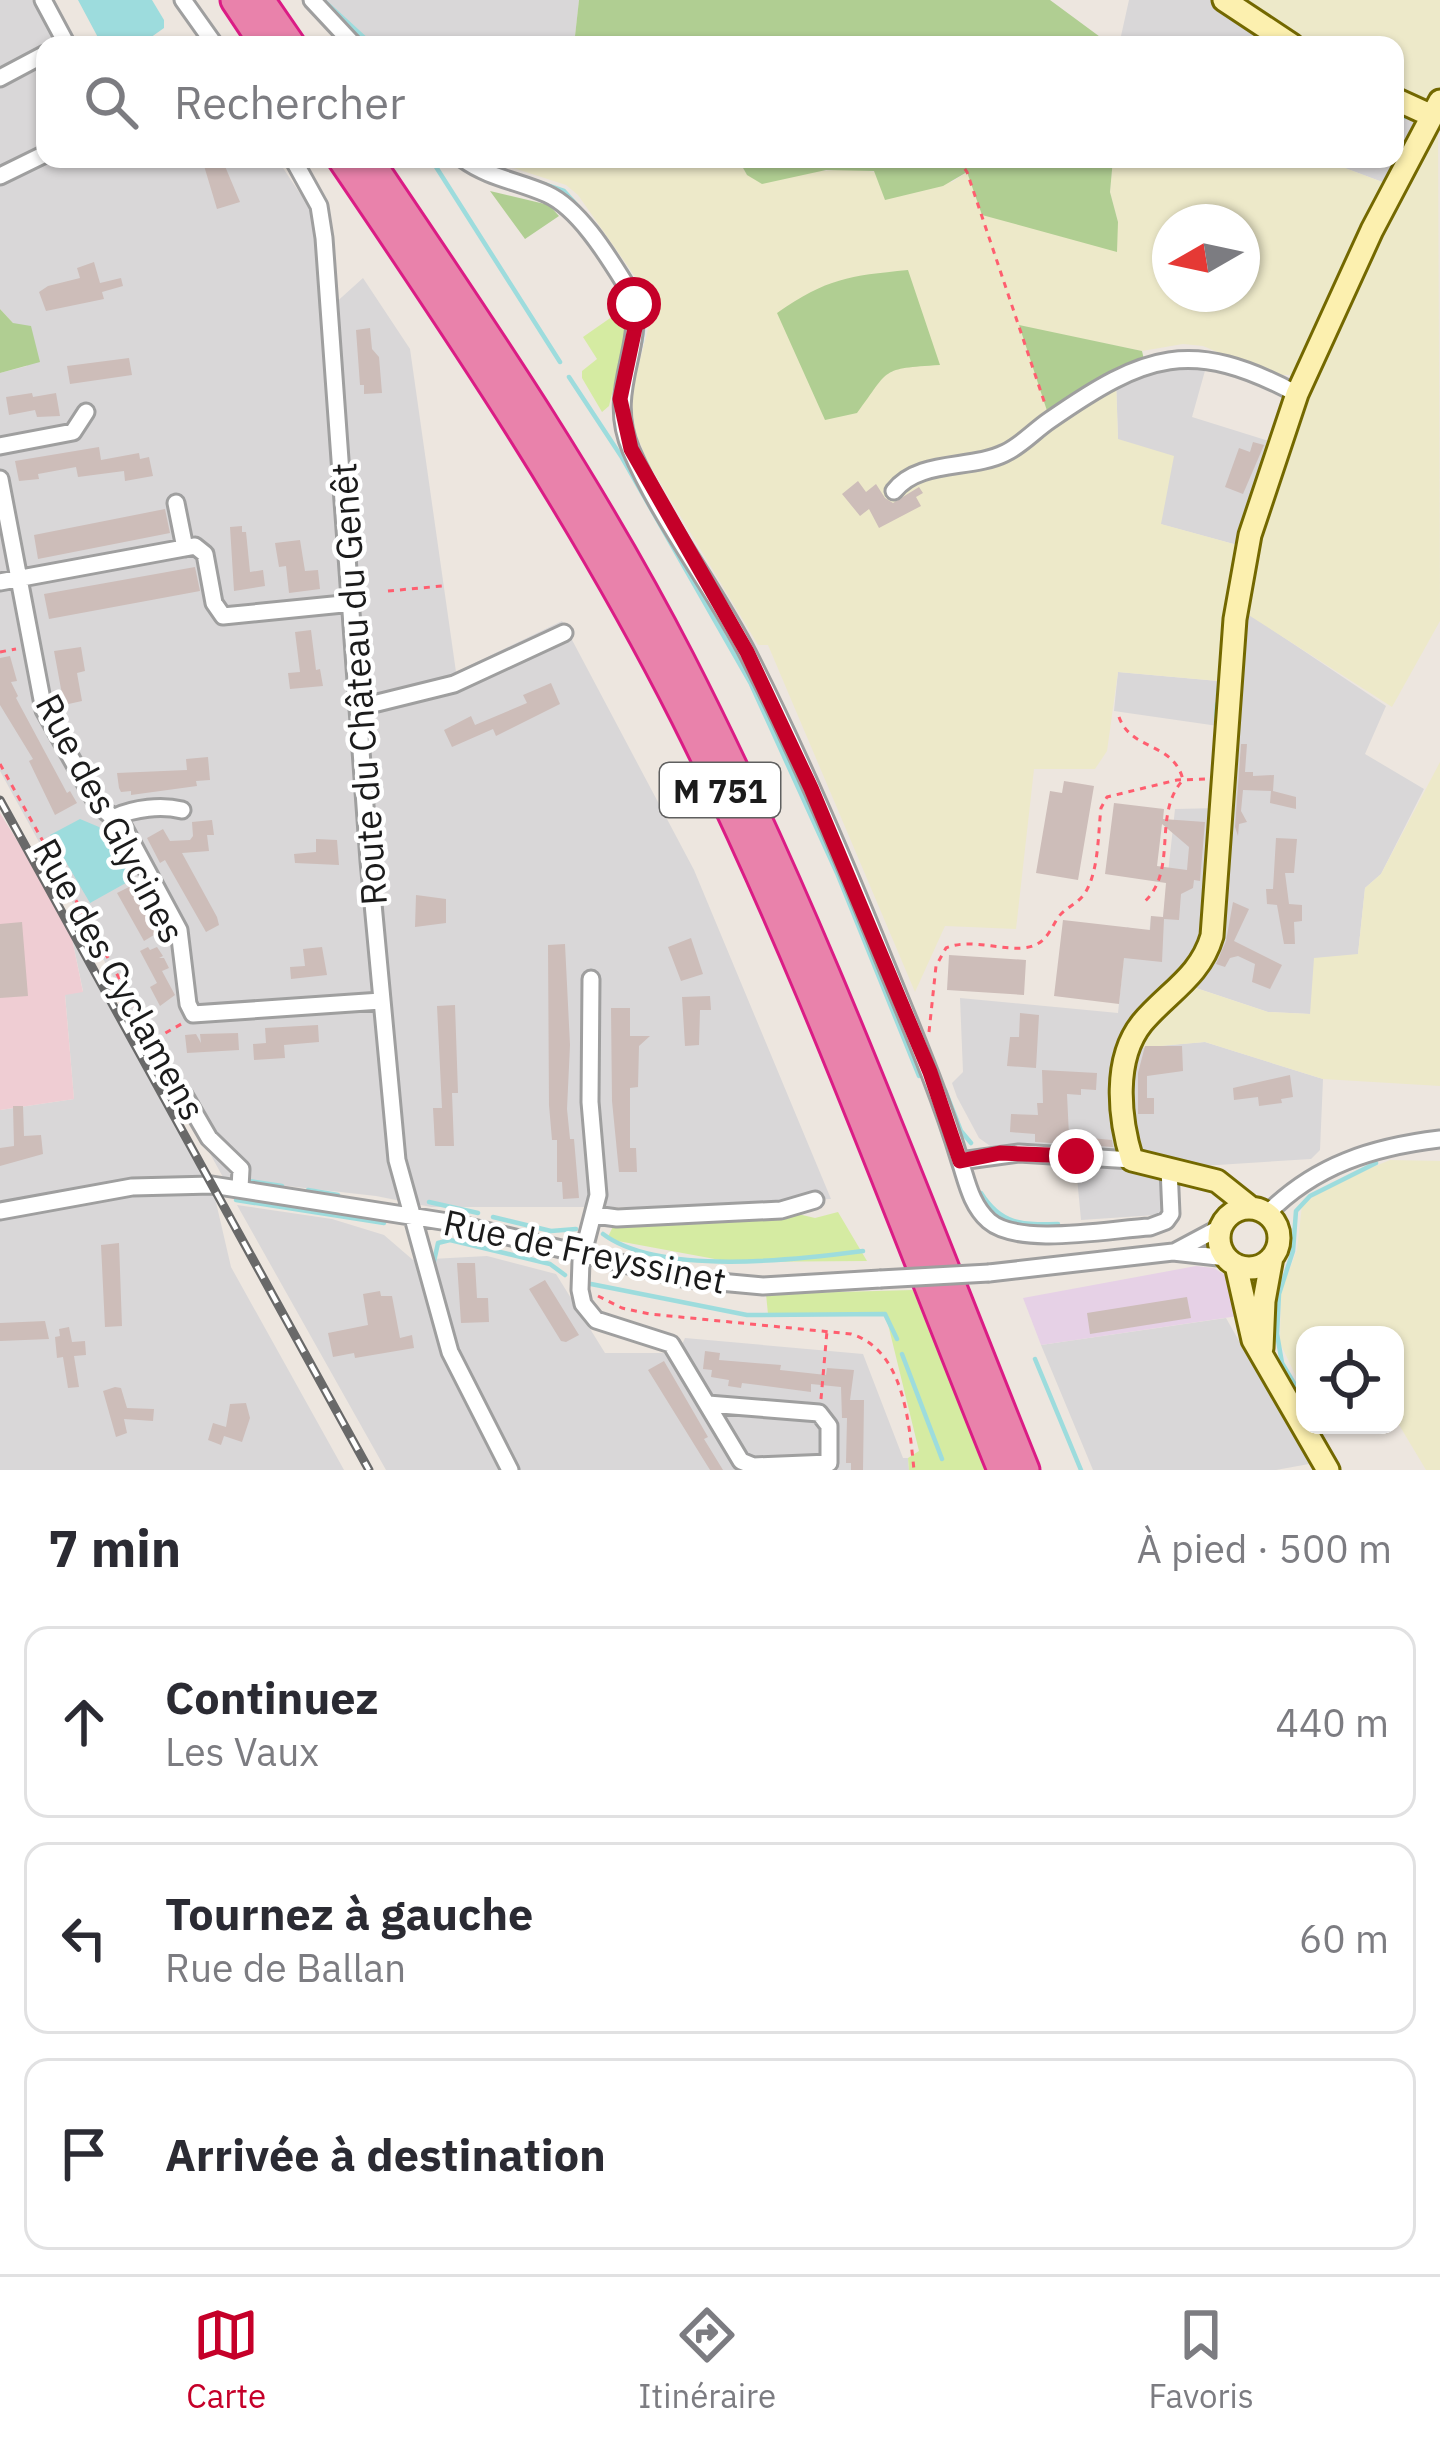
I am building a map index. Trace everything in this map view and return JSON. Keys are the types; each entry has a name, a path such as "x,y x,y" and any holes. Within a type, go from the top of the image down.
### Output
{"highway":[{"path":"235,0 259,36"},
{"path":"260,0 285,36"},
{"name":"M 751","path":"348,168 544,464 686,718 783,932 1002,1470"},
{"name":"M 751","path":"374,168 572,470 704,709 802,923 1024,1470"}],"street":[{"path":"43,0 62,36"},
{"path":"183,0 208,36"},
{"path":"312,0 346,36"},
{"path":"1224,0 1278,36"},
{"path":"0,78 36,59"},
{"path":"1132,1160 1122,1107 1126,1057 1138,1028 1192,976 1209,947 1217,901 1221,782 1241,574 1250,535 1297,394 1437,112 1404,102"},
{"path":"0,176 36,158"},
{"name":"Route du Château du Genêt","path":"298,168 322,222 397,1160 450,1352 510,1470"},
{"path":"478,168 558,200 630,292 635,328 620,399 631,449 747,652 776,713 839,850 920,1049 970,1193 986,1218 1004,1230 1028,1234 1150,1227 1166,1221 1171,1204 1169,1168"},
{"path":"894,490 909,475 982,462 1010,451 1050,420 1145,364 1176,358 1216,362 1297,394"},
{"path":"0,446 73,432 86,412"},
{"name":"Rue des Glycines","path":"0,478 44,710 97,804 115,817 179,930 188,1004 194,1014"},
{"path":"176,503 184,548"},
{"path":"0,582 195,546 205,554 214,603 223,616 353,603"},
{"path":"361,707 454,684 564,633"},
{"path":"115,817 135,810 182,810"},
{"path":"591,979 590,1102 598,1180 596,1215 583,1255 583,1304 596,1320 671,1344 737,1454 747,1464 830,1467 829,1426 820,1413 708,1404"},
{"path":"194,1014 381,1001"},
{"name":"Rue des Cyclamens","path":"184,1095 209,1138 241,1169 240,1189"},
{"path":"1174,1252 1241,1209 1259,1211 1333,1166 1387,1147 1440,1139"},
{"path":"960,1161 1018,1153 1132,1160 1228,1187 1278,1230 1264,1301 1262,1355"},
{"path":"1197,1178 1214,1197 1223,1223 1221,1249 1231,1261 1253,1340 1328,1470"},
{"name":"Rue de Freyssinet","path":"0,1211 132,1187 195,1184 410,1215 719,1283 763,1286 989,1273 1174,1252"},
{"path":"596,1215 781,1210 815,1200"},
{"path":"1174,1252 1249,1268 1272,1257"}],"path":[{"path":"964,168 1050,420"},
{"path":"388,591 442,586"},
{"path":"0,652 32,646"},
{"path":"1119,717 1133,739 1173,758 1183,780"},
{"name":"Rue des Cyclamens","path":"0,764 184,1095"},
{"path":"920,1049 931,1029 936,966 943,952 957,944 1027,948 1046,940 1061,914 1087,890 1107,797 1183,780 1221,782"},
{"path":"1142,904 1160,885 1170,800 1183,780"},
{"path":"153,1040 194,1014"},
{"path":"580,1290 634,1312 827,1331 870,1340 884,1353 904,1408 914,1470"},
{"path":"820,1413 827,1331"}],"shaded area":[{"path":"0,0 32,0 49,31 75,36 36,36 36,168 283,168 324,238 332,306 363,278 410,349 456,672 562,621 694,870 831,1199 665,1207 431,1207 224,1179 0,771 0,373 27,366 13,323 0,309"},
{"path":"312,0 579,0 575,36 346,36"},
{"path":"1129,0 1224,0 1278,36 1121,36"},
{"path":"1224,0 1440,0 1440,94 1428,104 1404,96 1404,36 1278,36"},
{"path":"1440,98 1440,125 1414,125 1404,145 1404,99"},
{"path":"1438,124 1440,621 1392,707 1247,614 1254,559 1297,425"},
{"path":"514,168 743,168 747,175 853,169 952,182 967,172 1118,222 1110,192 1112,168 1345,168 1385,183 1299,375 1272,375 1203,346 1183,344 1142,351 1020,326 1116,380 1118,439 1174,456 1161,524 1241,546 1229,593 1219,681 1118,672 1107,751 1095,769 1034,769 1016,929 945,926 915,992 768,645 758,645 649,464 635,431 631,394 651,318 645,291 578,195 566,185"},
{"path":"1345,168 1392,168 1385,183"},
{"path":"1208,360 1192,417 1275,443 1241,546 1160,524 1118,439 1116,380"},
{"path":"1237,606 1386,706 1365,754 1424,789 1381,874 1365,888 1358,954 1311,1014 1268,1012 1184,984 1130,1048 1205,1042 1323,1079 1320,1150 1311,1159 1170,1168 1171,1214 1081,1220 1075,1156 1000,1153 979,1138 952,1083 963,1072 960,998 1118,1013 1127,927 1149,935 1151,916 1163,919 1175,809 1220,808 1225,727 1114,711 1118,672 1229,682"},
{"path":"1440,762 1440,1086 1323,1079 1205,1042 1128,1049 1184,984 1268,1012 1310,1014 1314,958 1358,954 1365,888 1381,874"},
{"path":"0,813 69,924 83,992 65,995 74,1099 0,1110"},
{"path":"69,924 212,1185 231,1267 344,1470 0,1470 0,1110 74,1099 65,994 83,991"},
{"path":"1390,1160 1440,1161 1440,1470 1426,1470 1404,1433 1404,1326 1296,1326 1296,1376 1280,1343 1281,1292 1297,1250 1302,1205 1330,1185"},
{"path":"237,1205 332,1219 384,1235 413,1260 487,1256 556,1274 605,1353 678,1353 685,1338 863,1354 909,1470 386,1470"},
{"path":"1196,1266 1225,1275 1238,1316 1041,1345 1023,1298"},
{"path":"1226,1318 1309,1464 1276,1470 1093,1470 1041,1345"}],"green space":[{"path":"579,0 1050,0 1099,36 575,36"},
{"path":"743,168 1112,168 1117,252 982,215 967,172 943,186 885,200 874,171 826,170 762,184"},
{"path":"490,191 549,205 559,216 525,239"},
{"path":"908,270 940,365 896,370 857,413 825,420 777,313 839,281"},
{"path":"626,307 629,324 609,406 602,412 582,378 582,371 597,359 583,337"},
{"path":"0,309 13,323 31,326 40,362 0,373"},
{"path":"1019,325 1142,351 1145,364 1050,420"},
{"path":"781,1210 815,1218 838,1212 867,1261 731,1262 607,1239 617,1218"},
{"path":"913,1290 985,1470 909,1470 908,1458 919,1451 886,1316 768,1314 766,1294"}],"water":[{"path":"78,0 152,0 164,20 164,28 153,36 97,36"},
{"path":"80,819 99,827 113,848 129,860 133,879 90,903 50,835"}],"building":[{"path":"205,168 226,168 240,202 217,209"},
{"path":"94,262 100,283 121,278 123,286 102,292 104,299 46,311 39,292 80,278 77,268"},
{"path":"370,328 382,393 364,394 356,330"},
{"path":"129,358 132,375 70,384 67,366"},
{"path":"32,393 33,397 56,393 60,416 37,417 35,410 9,415 6,397"},
{"path":"1253,442 1264,445 1243,494 1225,487 1239,448 1250,452"},
{"path":"99,447 101,460 139,453 140,459 149,457 153,476 125,481 124,471 78,477 76,467 19,481 15,461"},
{"path":"858,481 866,492 876,484 893,503 919,487 923,493 916,497 921,506 879,528 869,509 860,516 842,494"},
{"path":"165,509 170,533 38,559 34,535"},
{"path":"242,526 250,572 263,570 265,586 234,591 230,527"},
{"path":"300,540 305,571 318,570 320,589 289,593 286,566 279,567 275,543"},
{"path":"195,567 200,591 49,619 44,594"},
{"path":"311,630 323,686 290,689 288,673 300,672 295,632"},
{"path":"81,647 85,671 77,673 82,701 64,705 54,651"},
{"path":"10,656 16,698 67,793 77,803 55,815 29,761 33,759 0,705 0,658"},
{"path":"551,683 560,704 496,736 493,729 452,747 444,730 471,716 475,725 527,703 523,695"},
{"path":"1241,744 1247,744 1245,772 1274,775 1273,791 1296,797 1296,809 1270,803 1271,791 1243,790 1241,811 1247,822 1239,824 1238,836 1235,827"},
{"path":"208,757 210,780 196,781 197,786 131,795 119,788 117,773 187,770 186,759"},
{"path":"1064,781 1094,786 1078,880 1036,873 1050,791 1062,793"},
{"path":"1114,803 1164,809 1163,819 1205,822 1200,881 1194,880 1193,888 1181,894 1179,920 1164,919 1162,962 1124,958 1119,1004 1054,996 1063,920 1150,930 1151,916 1163,917 1166,883 1105,874","holes":["1162,824 1189,847 1187,870 1157,866"]},
{"path":"212,820 209,851 182,853 217,917 219,925 206,932 147,838 163,829 170,841 190,840 192,822"},
{"path":"1276,838 1297,839 1294,873 1285,873 1289,904 1302,905 1302,921 1294,922 1295,944 1284,944 1277,905 1267,904 1266,889 1273,889"},
{"path":"316,839 337,840 339,865 295,863 294,854 316,852"},
{"path":"133,885 159,932 144,941 117,893"},
{"path":"416,895 446,899 446,923 415,927"},
{"path":"1233,902 1249,909 1234,941 1282,965 1270,989 1252,982 1255,964 1238,956 1230,958 1225,967 1216,964"},
{"path":"22,922 28,996 0,998 0,924"},
{"path":"691,938 703,974 681,981 668,947"},
{"path":"565,944 570,1045 567,1109 579,1198 563,1199 549,1105 548,945"},
{"path":"157,947 163,956 159,958 169,968 162,971 175,995 160,1006 150,987 157,983 140,951"},
{"path":"322,947 327,975 291,979 290,967 305,966 303,949"},
{"path":"949,955 1026,960 1024,995 947,990"},
{"path":"710,996 711,1010 700,1010 699,1045 685,1046 682,997"},
{"path":"455,1005 458,1093 452,1093 454,1146 435,1146 433,1108 442,1108 437,1006"},
{"path":"611,1008 630,1008 630,1036 650,1036 639,1046 638,1087 630,1088 630,1148 636,1148 637,1172 619,1172"},
{"path":"1020,1013 1039,1015 1036,1068 1007,1066 1010,1037 1019,1037"},
{"path":"318,1025 319,1042 284,1045 285,1058 254,1060 253,1044 266,1043 265,1028"},
{"path":"238,1033 239,1050 187,1053 185,1035 196,1034 201,1043 200,1034"},
{"path":"1145,1046 1182,1046 1183,1071 1147,1076 1147,1098 1154,1098 1154,1114 1138,1114 1138,1073"},
{"path":"1042,1070 1097,1073 1096,1090 1067,1094 1069,1136 1112,1140 1113,1147 1035,1142 1035,1134 1010,1132 1011,1114 1038,1115 1037,1103 1043,1103"},
{"path":"1290,1075 1293,1097 1281,1099 1282,1103 1259,1106 1258,1097 1234,1100 1233,1088"},
{"path":"13,1106 23,1106 24,1136 41,1135 43,1154 0,1166 0,1148 14,1146"},
{"path":"119,1243 122,1326 105,1327 101,1245"},
{"path":"457,1263 475,1263 477,1298 488,1298 489,1322 461,1323"},
{"path":"545,1280 579,1335 566,1342 529,1289"},
{"path":"380,1291 381,1296 392,1296 400,1338 412,1335 414,1348 333,1357 328,1333 368,1325 363,1294"},
{"path":"1187,1297 1191,1318 1090,1334 1087,1313"},
{"path":"45,1321 49,1339 0,1341 0,1323"},
{"path":"69,1327 72,1342 85,1341 86,1355 74,1356 79,1387 68,1388 55,1337 60,1336 59,1329"},
{"path":"705,1351 720,1353 719,1360 781,1365 780,1370 826,1375 827,1368 854,1370 850,1400 864,1400 863,1470 851,1470 851,1463 846,1463 847,1418 842,1418 841,1387 811,1384 811,1392 742,1383 741,1388 728,1386 729,1380 711,1377 712,1370 703,1369"},
{"path":"664,1361 723,1470 710,1470 648,1370"},
{"path":"121,1388 127,1408 154,1409 153,1421 124,1419 127,1433 116,1437 103,1391"},
{"path":"246,1403 250,1418 242,1442 224,1436 221,1445 208,1440 213,1423 226,1427 230,1404"}],"waterway":[{"path":"323,0 362,36"},
{"path":"437,168 560,362"},
{"path":"526,178 564,191 589,219"},
{"path":"626,270 643,316 635,364"},
{"path":"569,377 621,456 751,684 837,873 919,1076"},
{"path":"1230,588 1234,564"},
{"path":"724,596 794,730"},
{"path":"1218,695 1221,671"},
{"path":"1216,722 1217,704"},
{"path":"945,1090 961,1131 971,1143"},
{"path":"1296,1387 1282,1363 1277,1334 1279,1294 1293,1251 1296,1211 1310,1196 1376,1163"},
{"path":"249,1181 282,1186"},
{"path":"308,1190 338,1195"},
{"path":"981,1193 996,1211 1014,1221 1058,1224"},
{"path":"236,1200 384,1223"},
{"path":"429,1202 478,1213"},
{"path":"493,1217 551,1231 576,1229"},
{"path":"603,1234 658,1256 692,1260 766,1261 863,1251"},
{"path":"433,1266 438,1243 450,1240 550,1264 565,1275"},
{"path":"591,1284 747,1315 885,1314 897,1339"},
{"path":"902,1354 942,1459"},
{"path":"1035,1359 1081,1470"}],"railway":[{"path":"0,800 369,1470"}],"route":[{"path":"634,304 635,328 620,399 620,416 631,449 747,652 811,788 930,1072 960,1161 1000,1153 1076,1156"}]}
